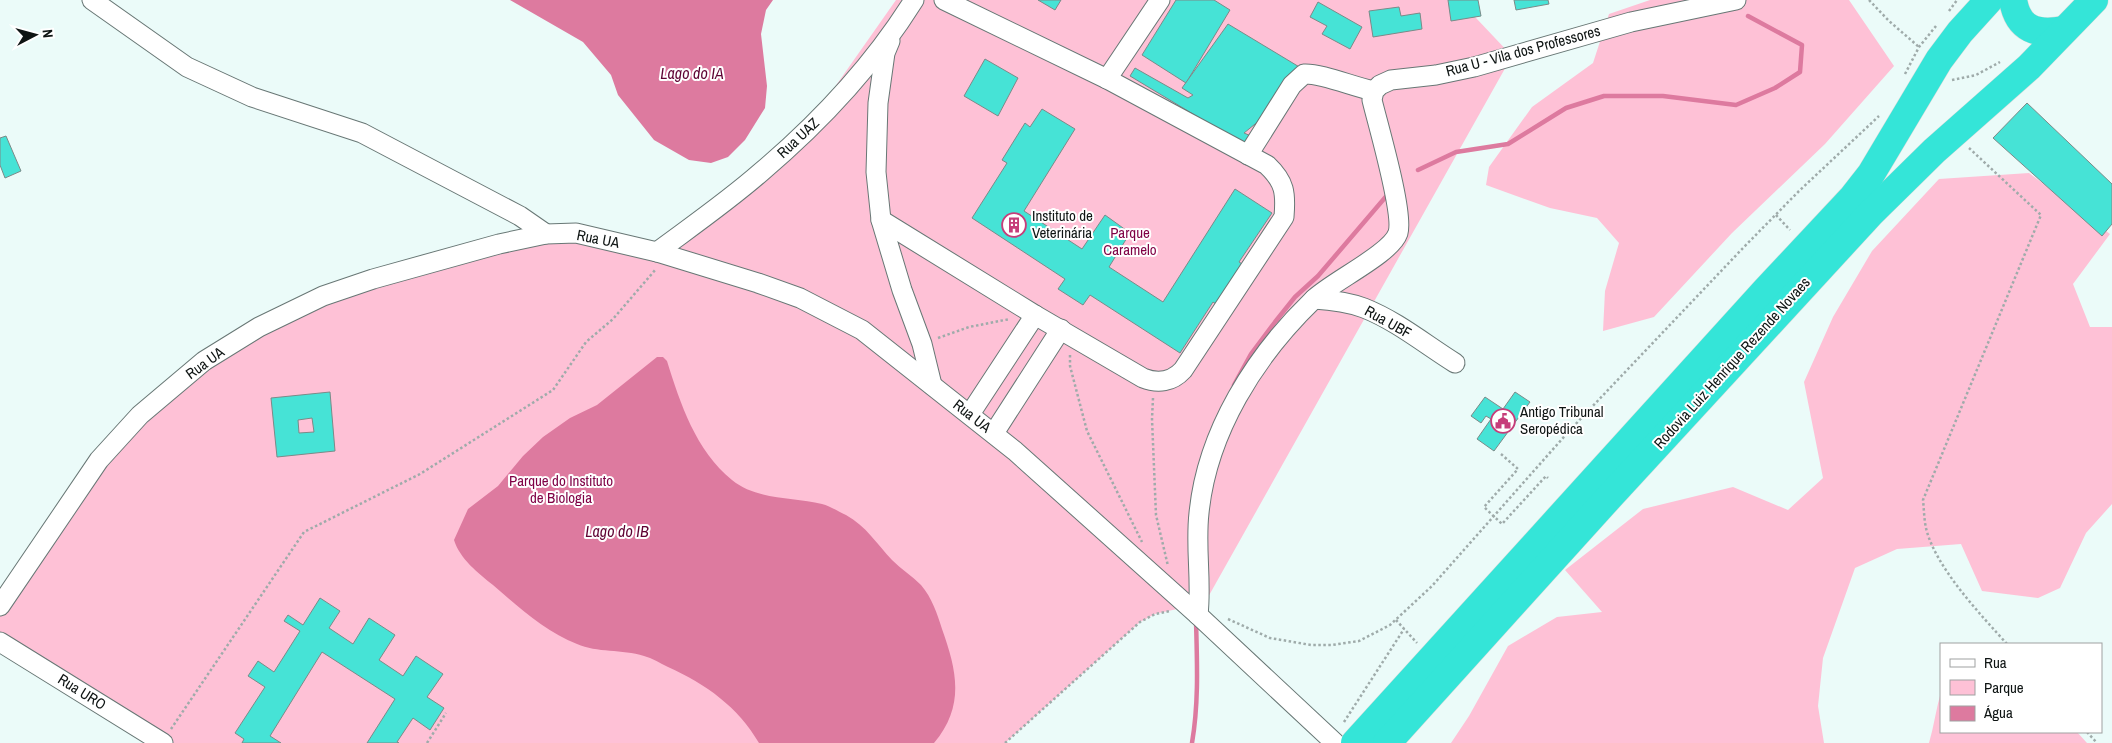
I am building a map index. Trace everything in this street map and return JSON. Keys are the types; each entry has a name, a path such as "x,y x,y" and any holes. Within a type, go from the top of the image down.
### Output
{"highway":[{"name":"Rodovia Luiz Henrique Rezende Novaes","path":"1340,742 1853,198 1871,174 1930,75 1960,32 1989,0"},
{"path":"2013,0 2018,16 2032,30 2045,32 2064,30"},
{"name":"Rodovia Luiz Henrique Rezende Novaes","path":"1387,743 1793,296 1905,178 1997,96 2094,0"}],"lane":[{"path":"91,0 187,66 252,97 362,133 520,216 546,234"},
{"name":"Rua UAZ","path":"663,253 760,174 816,122 893,34 914,0"},
{"path":"881,220 1035,315 1143,378 1155,381 1174,378 1183,370 1284,217 1285,200 1282,183 1278,175 1267,165 1107,79 944,0"},
{"path":"1107,79 1160,0"},
{"name":"Rua U - Vila dos Professores","path":"1374,91 1380,85 1391,80 1436,75 1474,67 1632,22 1736,0"},
{"path":"893,34 884,53 878,103 876,172 881,220 902,290 922,344 932,385"},
{"path":"1205,622 1196,548 1199,512 1209,465 1220,434 1240,393 1256,368 1291,322 1314,299 1389,245 1399,230 1397,206 1372,100 1374,91 1330,80 1315,74 1304,74 1292,85 1248,156"},
{"name":"Rua UA","path":"0,606 99,460 140,414 204,361 259,328 324,296 372,279 499,244 546,234 576,234 663,253 758,282 800,298 862,330 994,434 1340,742"},
{"name":"Rua UBF","path":"1314,299 1338,301 1365,308 1455,363"},
{"path":"970,414 1035,315"},
{"path":"994,434 1065,331"},
{"name":"Rua URO","path":"0,642 162,743"}],"path":[{"path":"1869,0 1889,21 1919,47"},
{"path":"1946,13 1957,0"},
{"path":"1904,77 1919,47 1941,20"},
{"path":"1930,75 1944,80 1956,80 1976,75 2008,59"},
{"path":"1005,743 1140,622 1155,614 1177,609 1205,622 1218,614 1270,638 1310,645 1332,645 1359,641 1376,634 1396,620 1432,586 1576,423 1776,215 1884,111"},
{"path":"1953,134 2041,215 1924,500 1926,527 1933,548 1967,599 2006,643"},
{"path":"1776,215 1790,230"},
{"path":"162,743 304,532 420,474 553,390 586,342 613,319 663,253"},
{"path":"922,344 969,327 1035,315"},
{"path":"1065,331 1070,366 1087,431 1146,549"},
{"path":"1155,381 1152,419 1156,515 1176,596"},
{"path":"1501,454 1518,469 1484,507 1502,524 1546,476 1548,478"},
{"path":"1396,620 1418,644"},
{"path":"1340,742 1404,629"},
{"path":"427,743 446,713"},
{"path":"2088,733 2097,743"}],"green space":[{"path":"896,0 1459,0 1512,56 1198,615 1095,529 1177,609 1155,614 1140,622 1005,743 163,743 0,642 0,606 99,460 204,361 323,296 546,234 657,252 818,111"},
{"path":"1650,0 1849,0 1894,66 1825,144 1732,233 1654,317 1603,331 1605,291 1619,243 1597,218 1550,208 1486,185 1489,167 1532,107 1593,63 1609,14"},
{"path":"2029,173 2110,234 2073,284 2090,327 2112,327 2112,504 2086,533 2060,588 2038,598 1982,591 1961,544 1897,549 1855,568 1823,658 1818,706 1824,743 1451,743 1469,716 1508,646 1557,617 1602,612 1565,570 1643,509 1733,487 1788,510 1823,478 1804,382 1833,317 1872,251 1939,179"},
{"path":"1940,696 1940,733 2078,733 2087,743 1929,743"}],"water":[{"name":"Lago do IA","path":"510,0 773,0 766,10 761,34 767,86 765,108 745,140 728,157 711,163 689,160 654,140 618,95 611,75 583,42"},
{"name":"Lago do IB","path":"657,357 663,357 667,361 684,409 699,441 719,468 732,480 763,495 822,504 846,515 865,530 892,560 925,590 936,611 947,644 954,674 955,688 954,702 950,715 944,729 934,743 759,743 741,718 708,689 653,659 627,652 585,647 554,633 512,602 465,559 454,540 468,509 498,486 523,456 543,437 570,418 597,405"}],"building":[{"path":"1038,0 1061,0 1055,10"},
{"path":"1176,0 1214,0 1230,10 1186,83 1142,55"},
{"path":"1448,0 1478,0 1481,16 1451,21"},
{"path":"1514,0 1548,0 1549,4 1516,10"},
{"path":"1318,2 1362,27 1350,49 1322,34 1327,26 1310,17"},
{"path":"1399,7 1401,16 1420,13 1422,29 1373,37 1369,11"},
{"path":"1228,24 1301,68 1260,120 1244,133 1251,136 1246,146 1130,76 1135,68 1188,98 1193,95 1182,88"},
{"path":"985,59 1018,78 998,116 964,96"},
{"path":"2027,103 2112,184 2112,224 2102,236 1993,138"},
{"name":"Instituto de Veterinária","path":"1042,109 1075,129 1024,211 1082,249 1105,215 1130,233 1109,267 1163,302 1235,189 1272,213 1239,262 1244,265 1219,306 1213,302 1180,353 1090,295 1083,305 1058,289 1065,279 972,218 1007,163 1002,160 1025,123 1030,127"},
{"path":"6,136 21,171 5,178 0,165 0,138"},
{"path":"330,392 335,451 277,457 271,398","holes":["312,418 314,432 299,433 298,420"]},
{"name":"Antigo Tribunal Seropédica","path":"1515,392 1530,402 1494,451 1477,439 1491,419 1486,416 1481,423 1471,416 1485,397 1503,409"},
{"path":"320,598 340,611 329,628 353,644 369,618 395,635 379,660 403,676 416,656 443,674 427,697 444,708 430,730 413,718 397,742 399,743 367,743 395,699 322,652 270,736 281,743 242,743 244,739 235,733 265,687 248,676 258,661 274,672 300,631 284,621 288,615 303,625"}],"waterway":[{"path":"1418,170 1456,152 1508,144 1566,108 1604,96 1663,96 1736,105 1775,88 1800,72 1802,45 1748,16"},
{"path":"1234,385 1251,354 1295,297 1318,276 1389,193"},
{"path":"1192,743 1197,697 1196,620"}],"place":[{"name":"Instituto de Veterinária","path":"1014,225"},
{"name":"Antigo Tribunal Seropédica","path":"1503,421"}],"park label":[{"name":"Parque Caramelo","path":"1130,242"},
{"name":"Parque do Instituto de Biologia","path":"561,490"}]}
